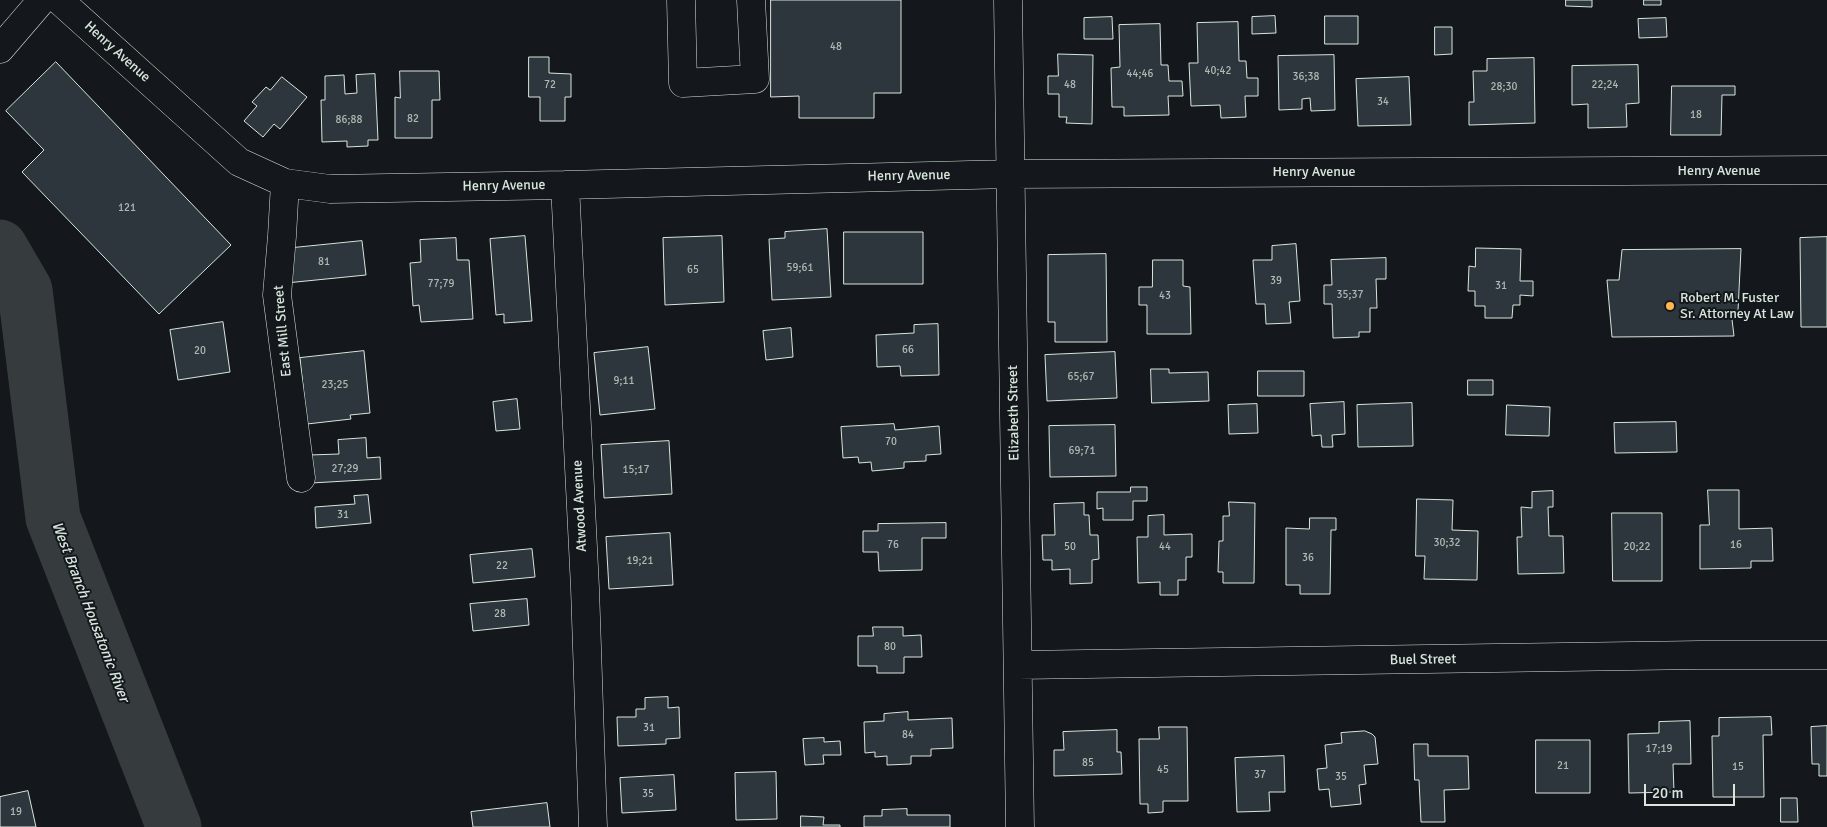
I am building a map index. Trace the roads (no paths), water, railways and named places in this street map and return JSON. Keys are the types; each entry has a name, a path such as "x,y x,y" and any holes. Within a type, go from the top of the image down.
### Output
{"main road":[{"path":"0,49 42,0"},
{"name":"Henry Avenue","path":"59,0 239,162 285,183 330,189 1011,174 1827,170"},
{"path":"681,0 683,83 755,79 751,0"},
{"name":"Elizabeth Street","path":"1008,0 1020,827"},
{"name":"East Mill Street","path":"285,183 277,295 301,478"},
{"name":"Atwood Avenue","path":"565,185 593,827"},
{"name":"Buel Street","path":"1018,665 1827,655"}],"waterway":[{"name":"West Branch Housatonic River","path":"0,247 25,290 53,518 174,827"}],"place":[{"name":"Robert M. Fuster Sr. Attorney At Law","path":"1670,306"}]}
